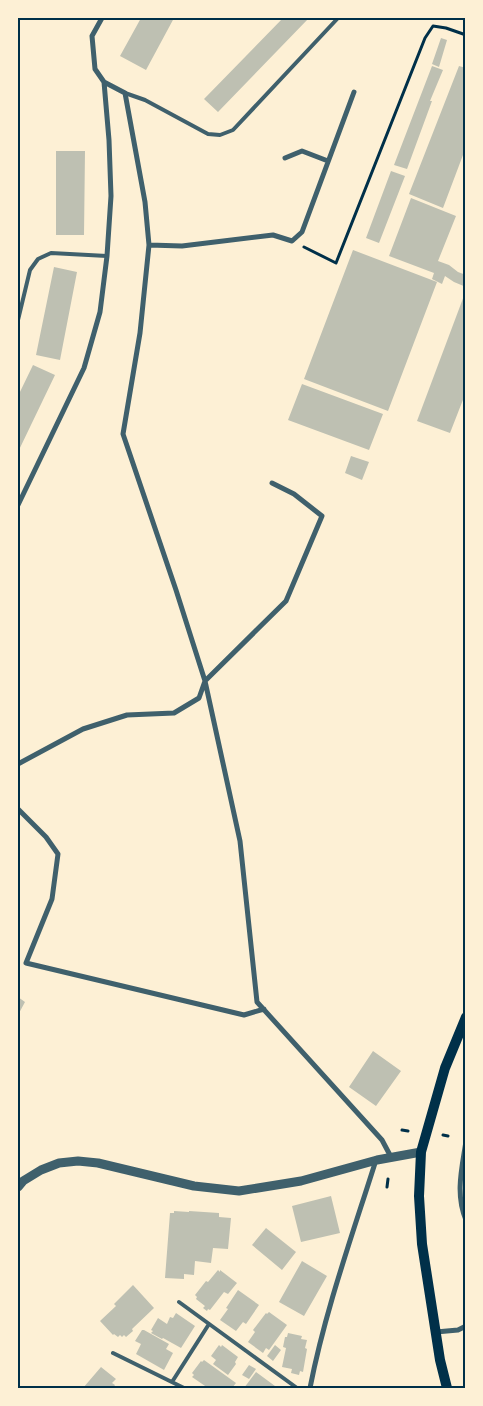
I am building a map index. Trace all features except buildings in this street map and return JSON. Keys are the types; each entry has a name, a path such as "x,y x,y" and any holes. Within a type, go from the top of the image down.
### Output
{"main road":[{"path":"447,1388 440,1360 422,1244 419,1196 421,1152 445,1068 466,1017"}],"street":[{"path":"102,18 92,36 95,69 104,82 125,93 145,202 149,245 140,333 123,434 205,681 240,841 258,1002 382,1140 391,1157"},
{"path":"18,505 84,368 100,312 107,256 111,196 104,82"},
{"path":"149,245 182,246 273,235 292,241 302,232 354,92"},
{"path":"285,158 302,151 328,161"},
{"path":"18,762 83,729 127,715 174,713 199,698 205,681 286,601 322,516 294,494 272,483"},
{"path":"18,809 46,838 58,854 52,899 26,962 244,1015 264,1009"},
{"path":"466,1141 459,1192 461,1208 466,1220"},
{"path":"18,1188 23,1182 41,1170 59,1163 78,1161 194,1186 239,1191 301,1181 377,1160 421,1152"},
{"path":"310,1388 316,1355 334,1292 377,1160"},
{"path":"436,1332 458,1330 466,1326"}],"lane":[{"path":"125,93 145,100 208,134 220,135 233,130 338,18"},
{"path":"18,320 30,270 38,259 51,253 107,256"},
{"path":"179,1302 297,1388"},
{"path":"172,1382 210,1324"},
{"path":"114,1353 184,1388"}],"path":[{"path":"292,241 336,263 425,38 433,26 466,35"},
{"path":"402,1130 408,1131"},
{"path":"387,1187 388,1179"}]}
